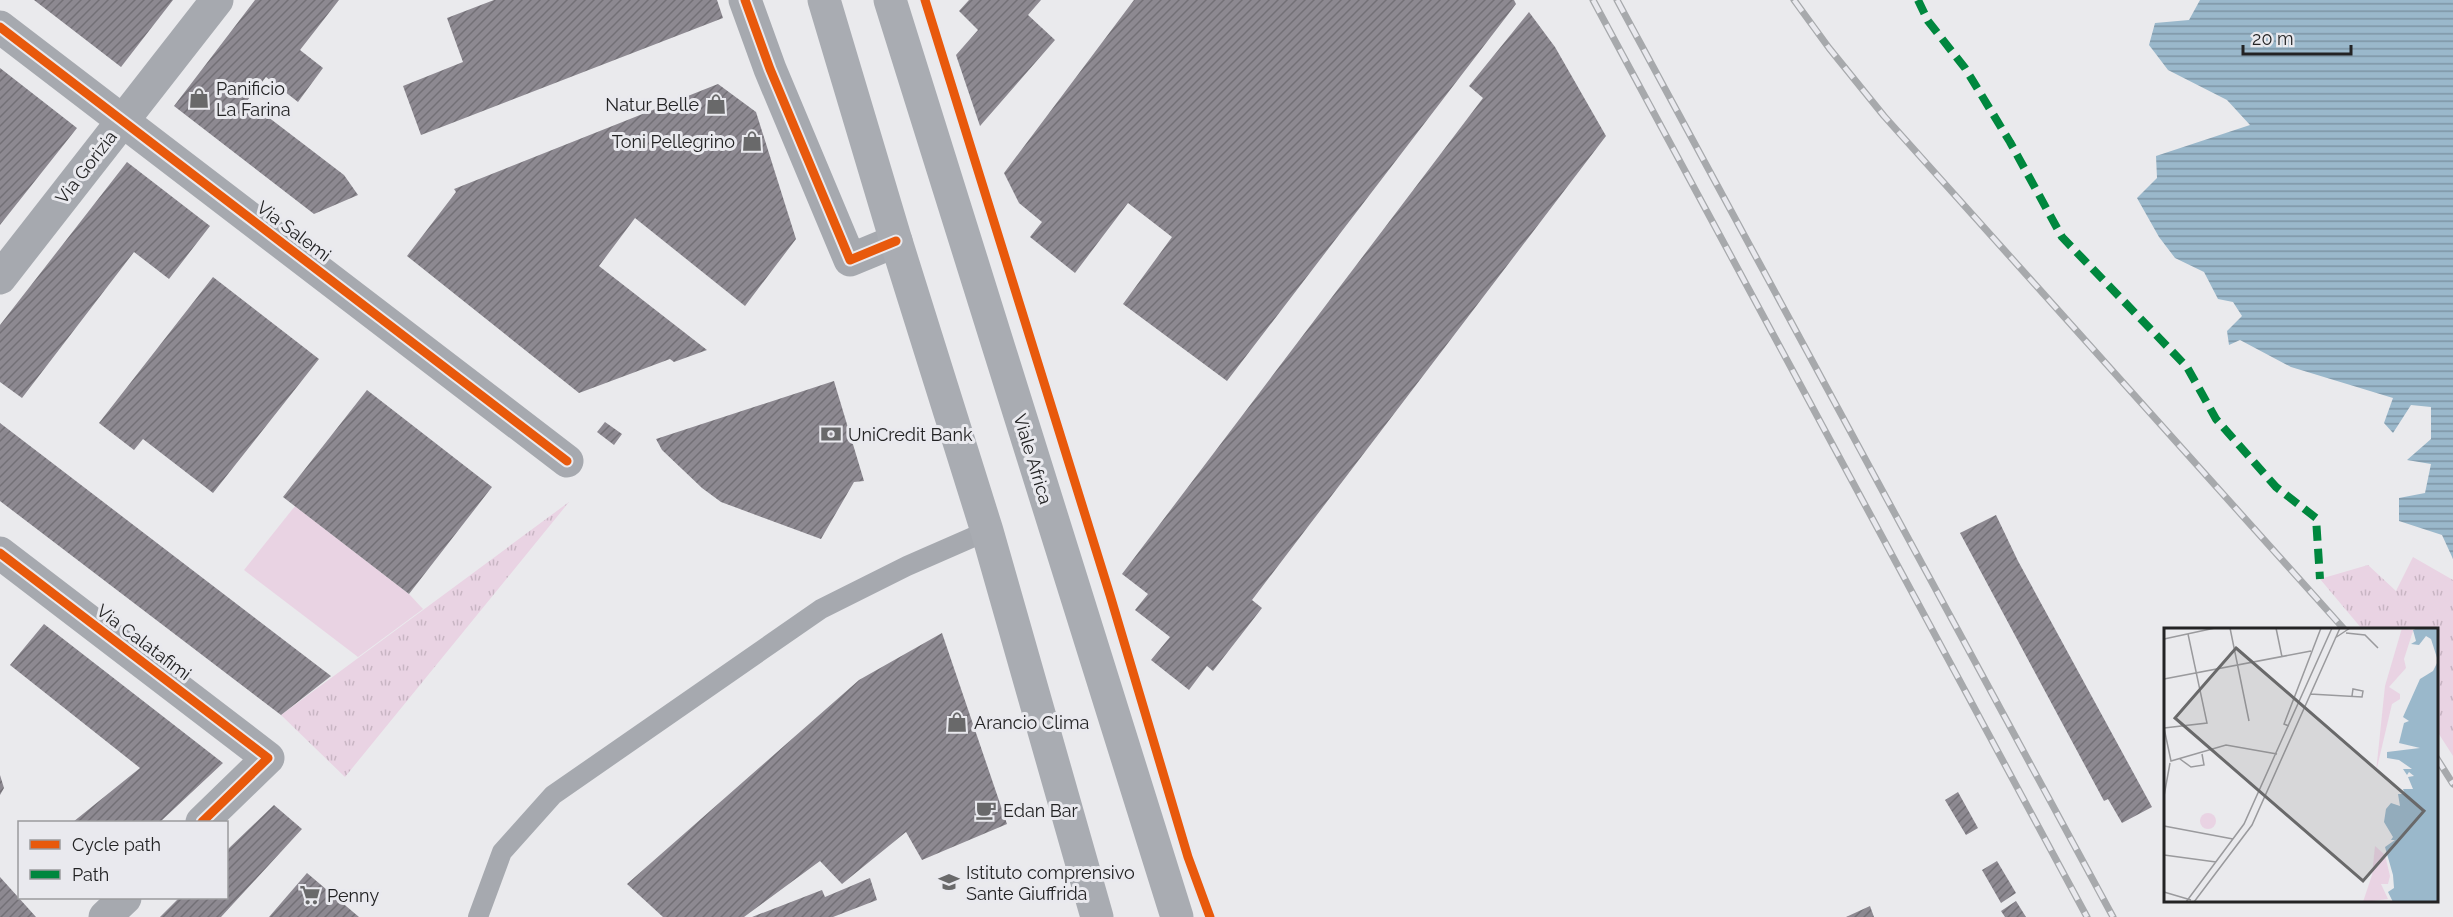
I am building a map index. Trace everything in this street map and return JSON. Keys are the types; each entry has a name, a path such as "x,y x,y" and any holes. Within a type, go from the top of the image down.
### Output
{"main road":[{"path":"824,0 896,241 987,531 1097,917"},
{"name":"Viale Africa","path":"890,0 1177,917"}],"street":[{"name":"Via Gorizia","path":"0,278 217,0"},
{"path":"745,0 770,69 850,260 896,241"},
{"name":"Via Salemi","path":"0,27 567,461"},
{"name":"Via Calatafimi","path":"0,553 268,758 203,821"},
{"path":"105,917 123,899"}],"lane":[{"path":"478,917 502,852 553,795 821,609 907,566 987,531"}],"green space":[{"path":"569,502 345,777 281,715"},
{"path":"295,506 409,594 423,609 358,657 244,570"},
{"path":"2413,557 2453,580 2453,756 2438,733 2438,628 2361,628 2320,579 2368,565 2396,591"}],"water":[{"path":"2200,0 2453,0 2453,559 2442,535 2399,521 2399,498 2425,493 2431,464 2407,460 2431,439 2431,407 2411,405 2393,433 2384,423 2393,398 2291,367 2240,340 2229,345 2227,331 2242,316 2233,302 2218,299 2204,272 2175,258 2159,237 2137,198 2157,178 2156,156 2250,125 2227,100 2168,70 2149,45 2155,23 2189,20"}],"building":[{"path":"34,0 173,0 121,67"},
{"path":"255,0 339,0 300,50 323,68 298,102 266,77 247,101 344,175 358,195 314,214 174,106"},
{"path":"494,0 717,0 723,18 421,135 403,86 463,62 447,18"},
{"path":"969,0 1041,0 1028,15 1055,40 980,126 956,55 978,30 959,11"},
{"path":"1134,0 1514,0 1516,4 1227,381 1123,304 1172,237 1128,203 1075,273 1030,237 1042,222 1019,203 1004,173"},
{"path":"1529,12 1555,47 1606,136 1252,600 1262,608 1213,671 1207,666 1189,690 1151,660 1170,637 1135,610 1148,594 1122,574 1483,98 1469,86"},
{"path":"0,68 77,128 0,225"},
{"path":"718,84 756,112 796,239 745,306 635,218 599,266 707,350 674,362 670,359 579,393 407,256 456,192 454,189"},
{"path":"127,162 210,226 169,279 134,252 22,398 0,382 0,325"},
{"path":"213,277 319,359 213,493 143,439 134,450 99,423"},
{"path":"834,381 864,481 854,482 821,539 721,502 702,488 662,450 656,439"},
{"path":"367,390 492,487 409,594 283,497"},
{"path":"605,422 622,434 614,445 597,432"},
{"path":"0,423 331,676 281,715 0,501"},
{"path":"1996,515 2018,561 2152,807 2122,823 2108,799 2104,801 1960,533"},
{"path":"44,624 223,763 161,821 74,821 140,768 10,665"},
{"path":"942,633 1007,824 922,860 906,832 842,884 820,861 744,917 663,917 627,884 859,680"},
{"path":"0,775 4,788 0,795"},
{"path":"1958,792 1978,828 1966,835 1945,800"},
{"path":"274,805 302,829 221,917 160,917 178,899 228,899 228,849"},
{"path":"1997,861 2016,893 2001,903 1982,870"},
{"name":"Penny","path":"307,873 359,917 269,917"},
{"path":"0,877 36,917 0,917"},
{"path":"870,878 877,900 833,917 752,917 822,890 825,897"},
{"path":"2016,901 2026,917 2005,917 2001,911"},
{"path":"1870,906 1874,917 1846,917"}],"railway":[{"path":"1593,0 2087,917"},
{"path":"1617,0 2113,917"},
{"path":"1794,0 1884,116 2343,628"},
{"path":"2438,760 2453,784"}],"marked path":[{"path":"1918,0 1928,21 1965,68 2010,142 2062,237 2187,367 2216,419 2276,487 2316,518 2320,579"}],"cycle path":[{"path":"745,0 770,69 850,260 896,241"},
{"path":"925,0 1110,595 1188,857 1210,917"},
{"path":"0,27 567,461"},
{"path":"0,553 268,758 203,821"}],"place":[{"name":"Panificio La Farina","path":"199,98"},
{"name":"Natur Belle","path":"716,104"},
{"name":"Toni Pellegrino","path":"752,141"},
{"name":"UniCredit Bank","path":"831,434"},
{"name":"Arancio Clima","path":"957,722"},
{"name":"Edan Bar","path":"986,810"},
{"name":"Istituto comprensivo Sante Giuffrida","path":"949,882"},
{"name":"Penny","path":"310,895"}]}
